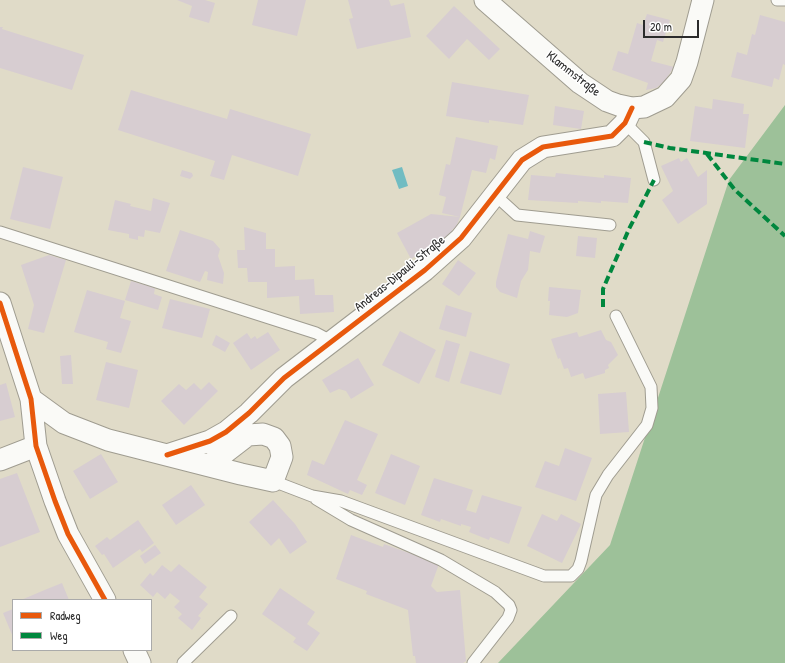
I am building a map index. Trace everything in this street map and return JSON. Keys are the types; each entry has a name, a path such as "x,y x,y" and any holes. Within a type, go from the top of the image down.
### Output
{"street":[{"name":"Klammstraße","path":"485,0 580,83 607,101 618,105 629,115 665,97 681,78 687,62 703,0"},
{"name":"Andreas-Dipauli-Straße","path":"167,455 210,441 226,432 249,413 284,378 425,270 461,238 522,160 538,148 612,136 629,115"},
{"path":"0,303 31,398 36,446 68,534 104,599"},
{"path":"31,398 64,423 108,440 167,455 274,481 282,457 280,446 274,438 264,434 248,435 209,465"},
{"path":"0,460 36,446"},
{"path":"134,651 140,663"}],"lane":[{"path":"777,0 785,0"},
{"path":"629,115 644,142 654,180"},
{"path":"494,194 517,215 610,225"},
{"path":"0,232 316,334 331,341"},
{"path":"274,481 312,496 341,502 544,576 571,576 578,569 581,561 596,495 604,481 647,425 652,408 651,386 616,316"},
{"path":"312,496 351,520 441,560 495,592 510,605 512,610 508,618 473,663"},
{"path":"183,663 231,616"}],"green space":[{"path":"785,105 785,663 498,663 610,545 729,180"}],"water":[{"path":"402,167 408,186 399,189 392,170"}],"building":[{"path":"177,0 205,0 215,3 209,23 189,17 192,6"},
{"path":"258,0 306,0 297,36 252,25"},
{"path":"348,0 389,0 391,6 404,3 411,37 357,49 349,19 353,18"},
{"path":"454,6 500,49 489,60 467,39 449,59 426,36"},
{"path":"647,14 670,20 663,42 657,40 651,61 674,67 664,82 656,88 646,90 648,83 612,70 618,51 628,54 637,23 643,25"},
{"path":"760,15 785,22 785,65 783,64 779,80 774,78 772,87 731,77 737,52 747,55 752,34 755,35"},
{"path":"0,27 3,27 2,29 84,55 72,90 0,68"},
{"path":"452,82 529,95 523,125 489,120 489,123 446,116"},
{"path":"131,90 227,119 230,109 311,134 298,176 232,155 224,180 210,176 215,161 118,130"},
{"path":"713,99 744,104 743,114 749,114 745,148 690,141 695,106 712,109"},
{"path":"555,106 584,111 581,129 553,125"},
{"path":"456,137 498,146 495,160 490,158 486,173 472,170 460,217 442,213 446,197 439,195 446,164 450,165"},
{"path":"679,158 681,162 687,158 698,177 707,170 707,204 678,224 662,200 673,191 661,166"},
{"path":"23,167 63,177 50,229 10,219"},
{"path":"182,170 192,173 193,176 190,179 180,176"},
{"path":"556,173 604,178 604,175 631,178 628,203 578,201 578,203 528,200 531,175 555,177"},
{"path":"153,198 170,203 160,233 145,230 144,237 138,236 138,240 129,238 129,234 108,230 115,200 131,204 130,206 151,211"},
{"path":"431,214 460,217 456,227 452,230 453,234 434,247 436,254 428,257 424,251 411,259 397,233"},
{"path":"244,227 266,233 266,249 275,249 275,267 295,266 295,280 314,279 315,295 333,295 334,312 300,314 299,296 267,298 267,282 248,282 247,268 238,268 237,250 245,250"},
{"path":"180,230 213,241 220,249 218,256 224,273 223,284 207,280 208,272 205,271 200,282 166,271"},
{"path":"530,231 545,236 540,253 530,251 528,270 521,281 517,298 500,292 496,287 496,282 508,234 528,239"},
{"path":"578,236 597,238 595,258 576,256"},
{"path":"49,255 66,260 44,333 28,329 34,305 21,265"},
{"path":"458,260 476,273 459,296 442,284"},
{"path":"131,281 155,288 154,294 162,297 158,310 125,300"},
{"path":"549,287 581,290 578,313 567,317 549,315"},
{"path":"87,290 125,301 120,318 131,321 121,353 106,349 108,342 74,332"},
{"path":"170,299 210,309 202,338 162,328"},
{"path":"446,305 472,313 466,337 439,329"},
{"path":"601,330 606,340 611,342 618,355 608,365 609,368 605,370 605,373 585,379 583,373 571,377 568,368 564,369 560,358 558,359 551,339 577,332 579,337"},
{"path":"400,331 436,350 419,384 382,365"},
{"path":"268,332 280,350 251,370 233,343 247,333 251,339 255,336 257,339"},
{"path":"216,335 230,343 225,352 212,345"},
{"path":"446,340 460,344 449,382 435,377"},
{"path":"470,351 510,364 501,395 460,383"},
{"path":"71,355 73,384 62,384 60,356"},
{"path":"358,358 374,385 351,399 346,391 339,389 330,393 322,380"},
{"path":"106,362 138,370 129,408 96,400"},
{"path":"209,382 218,391 184,425 161,401 179,384 186,390 194,383 201,390"},
{"path":"6,383 15,417 0,421 0,385"},
{"path":"626,392 629,432 600,434 598,394"},
{"path":"345,420 378,434 357,480 367,485 362,495 350,490 348,494 307,475 312,460 324,465"},
{"path":"565,448 592,458 576,501 535,487 545,461 559,466"},
{"path":"101,454 118,482 90,499 73,471"},
{"path":"391,454 420,466 405,505 375,493"},
{"path":"17,473 40,532 0,547 0,479"},
{"path":"434,478 473,490 466,510 476,513 482,495 522,507 509,544 490,537 489,540 469,532 471,527 461,524 461,526 441,519 440,522 421,515"},
{"path":"191,485 205,505 176,525 162,505"},
{"path":"273,500 295,524 307,542 290,554 279,538 271,546 249,522"},
{"path":"542,514 557,521 561,514 581,524 562,563 527,546"},
{"path":"138,520 154,543 142,552 140,549 113,568 104,554 102,555 95,546 107,537 110,540"},
{"path":"351,535 383,547 384,544 439,564 431,586 437,592 460,590 466,661 463,663 416,663 415,656 413,656 408,610 366,594 367,591 336,579"},
{"path":"155,545 161,553 145,564 140,556"},
{"path":"179,564 207,587 199,597 208,604 198,616 201,618 192,630 178,618 182,614 174,607 180,601 170,593 165,599 157,592 153,597 140,585 150,573 153,576 162,565 171,572"},
{"path":"62,583 69,599 23,599"},
{"path":"280,588 315,612 307,624 320,633 307,651 293,642 296,638 262,614"},
{"path":"12,609 12,635 3,613"}],"marked path":[{"path":"644,142 670,148 785,164"},
{"path":"707,154 735,190 785,236"},
{"path":"603,307 603,289 629,229 654,180"}],"cycle path":[{"path":"167,455 210,441 226,432 249,413 284,378 425,270 461,238 522,160 543,147 612,136 625,123 632,108"},
{"path":"0,303 31,399 36,446 55,501 68,534 104,599"}]}
